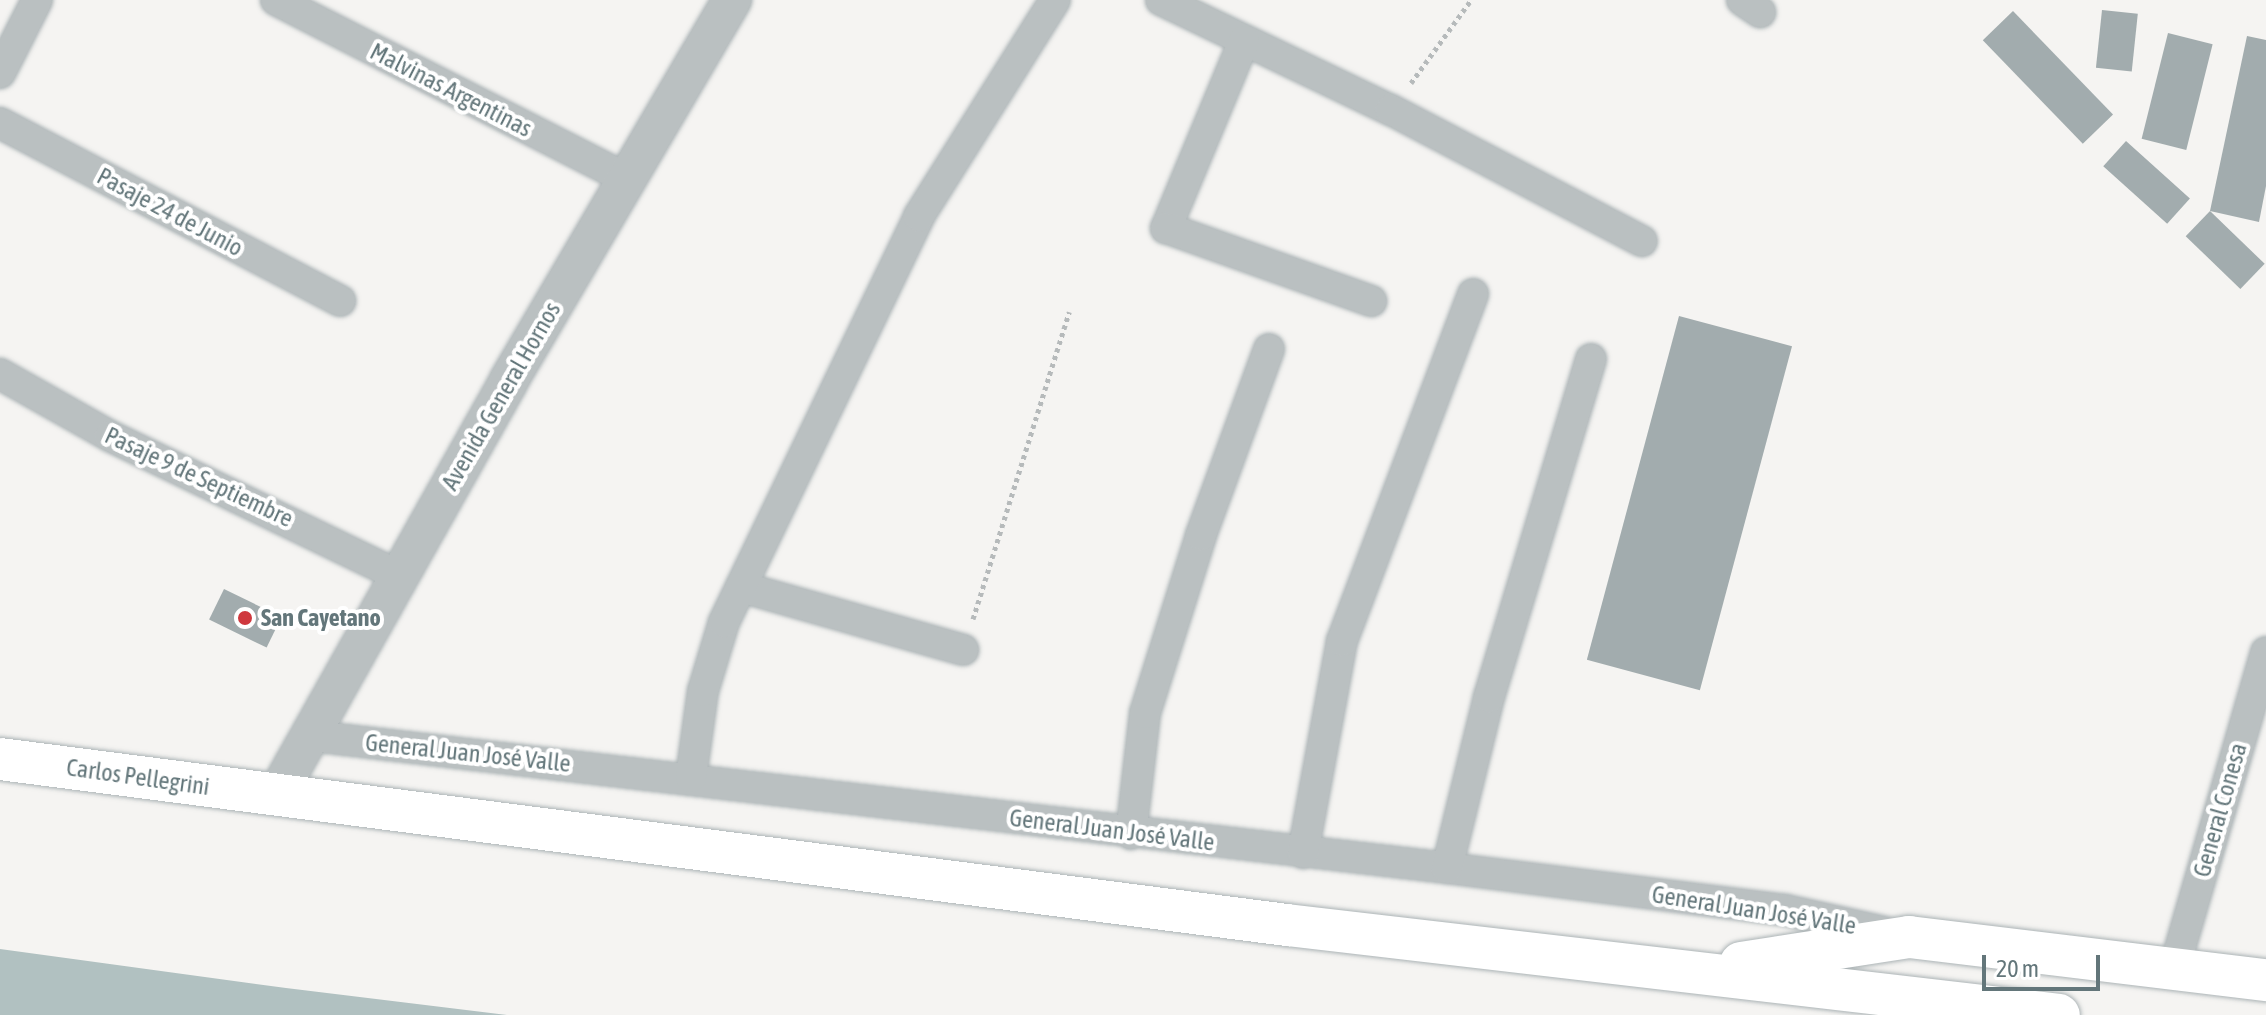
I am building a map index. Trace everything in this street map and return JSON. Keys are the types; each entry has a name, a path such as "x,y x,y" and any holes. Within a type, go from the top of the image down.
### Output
{"main road":[{"name":"Carlos Pellegrini","path":"0,759 276,796"},
{"name":"General Juan José Valle","path":"276,796 1287,925 2059,1015"},
{"name":"General Juan José Valle","path":"1697,971 1909,937 2266,980"}],"street":[{"path":"0,73 37,0"},
{"name":"Malvinas Argentinas","path":"276,0 627,179"},
{"name":"Avenida General Hornos","path":"276,796 399,576 732,0"},
{"path":"691,777 703,691 741,587 919,216 1055,0"},
{"path":"1161,0 1391,110 1642,241"},
{"path":"1244,41 1166,228 1371,301"},
{"name":"Pasaje 24 de Junio","path":"0,123 340,301"},
{"path":"1303,853 1342,641 1473,294"},
{"path":"1131,834 1145,713 1201,535 1269,349"},
{"path":"1447,868 1489,697 1591,359"},
{"name":"Pasaje 9 de Septiembre","path":"0,374 110,436 399,576"},
{"path":"741,587 963,650"},
{"name":"General Conesa","path":"2174,969 2266,652"},
{"name":"General Juan José Valle","path":"312,736 691,777 1131,834 1447,868 1785,910 1909,937"}],"path":[{"path":"1391,110 1471,0"},
{"path":"963,650 1069,312"}],"shaded area":[{"path":"0,949 286,988 507,1015 0,1015"}],"building":[{"path":"2102,10 2138,14 2132,71 2096,68"},
{"path":"2013,11 2113,115 2083,144 1983,40"},
{"path":"2168,33 2213,44 2186,150 2142,139"},
{"path":"2247,36 2266,40 2266,186 2259,222 2210,211"},
{"path":"2126,141 2190,199 2167,224 2103,166"},
{"path":"2210,211 2265,264 2240,289 2186,236"},
{"path":"1679,316 1792,346 1700,690 1587,660"},
{"name":"San Cayetano","path":"224,589 282,617 267,648 209,620"}],"place":[{"name":"San Cayetano","path":"245,618"}]}
